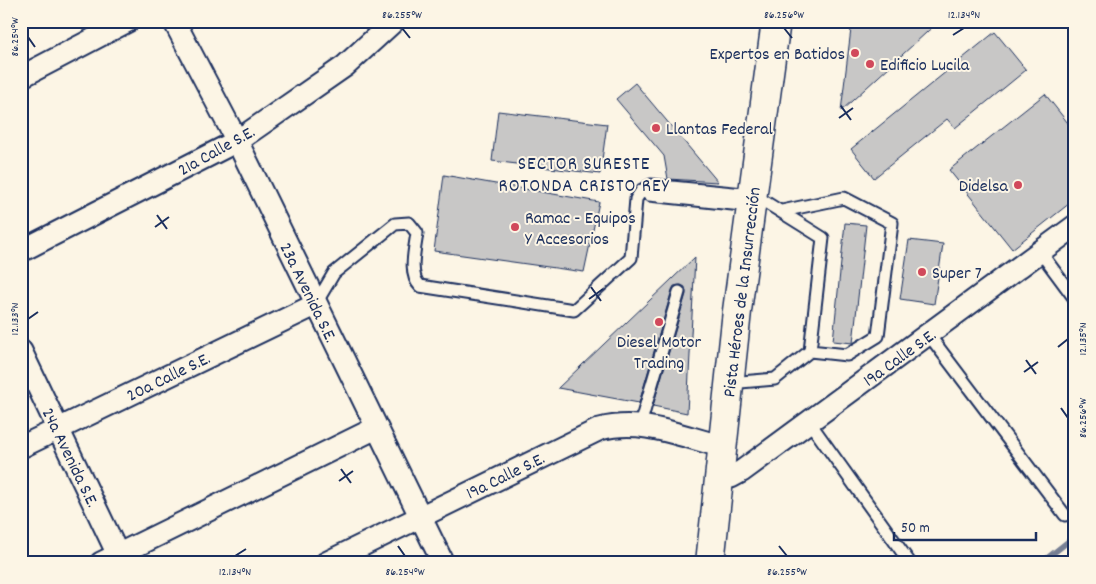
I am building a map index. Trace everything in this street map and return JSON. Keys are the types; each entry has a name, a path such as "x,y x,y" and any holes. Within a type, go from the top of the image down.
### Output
{"main road":[{"name":"Pista Héroes de la Insurrección","path":"710,563 721,446 757,201 776,21"}],"street":[{"path":"21,77 128,21"},
{"name":"23a Avenida S.E.","path":"174,21 237,141 315,305 443,563"},
{"name":"21a Calle S.E.","path":"21,251 237,141 345,66 394,21"},
{"name":"19a Calle S.E.","path":"718,478 731,477 742,472 1041,253 1075,226"},
{"name":"20a Calle S.E.","path":"21,447 315,305"},
{"name":"24a Avenida S.E.","path":"21,351 58,430 114,560"},
{"name":"19a Calle S.E.","path":"326,563 600,429 620,424 640,425 721,446"},
{"path":"114,560 376,428"}],"lane":[{"path":"315,305 334,273 395,224 410,223 417,233 413,272 414,281 420,286 574,310 631,258 636,199 642,190 652,185 757,201 782,211 823,238 810,351 775,379 729,383"},
{"path":"782,211 844,198 892,223 878,336 847,355 810,351"},
{"path":"1041,253 1075,298"},
{"path":"640,425 680,292"},
{"path":"929,335 1065,515"},
{"path":"810,423 910,563"}],"building":[{"name":"Edificio Lucila","path":"852,21 939,21 841,111"},
{"path":"995,32 1026,70 955,128 947,119 874,178 851,149"},
{"name":"Llantas Federal","path":"635,83 718,182 668,179 664,156 616,99"},
{"name":"Didelsa","path":"1045,94 1075,132 1075,199 1012,249 949,170"},
{"path":"498,111 607,124 600,174 492,161"},
{"name":"Ramac - Equipos Y Accesorios","path":"444,175 599,202 584,272 434,251"},
{"path":"845,223 866,225 853,343 833,341"},
{"name":"Super 7","path":"909,240 943,244 934,304 900,299"},
{"name":"Diesel Motor Trading","path":"695,257 687,413 653,406 686,294 685,287 681,285 674,286 672,290 639,403 558,388"}],"waterway":[{"path":"1041,563 1075,536"}],"place":[{"name":"Expertos en Batidos","path":"855,53"},
{"name":"Edificio Lucila","path":"870,64"},
{"name":"Llantas Federal","path":"656,128"},
{"name":"Didelsa","path":"1018,185"},
{"name":"Ramac - Equipos Y Accesorios","path":"515,227"},
{"name":"Super 7","path":"922,272"},
{"name":"Diesel Motor Trading","path":"659,322"}],"district":[{"name":"SECTOR SURESTE ROTONDA CRISTO REY","path":"584,173"}]}
